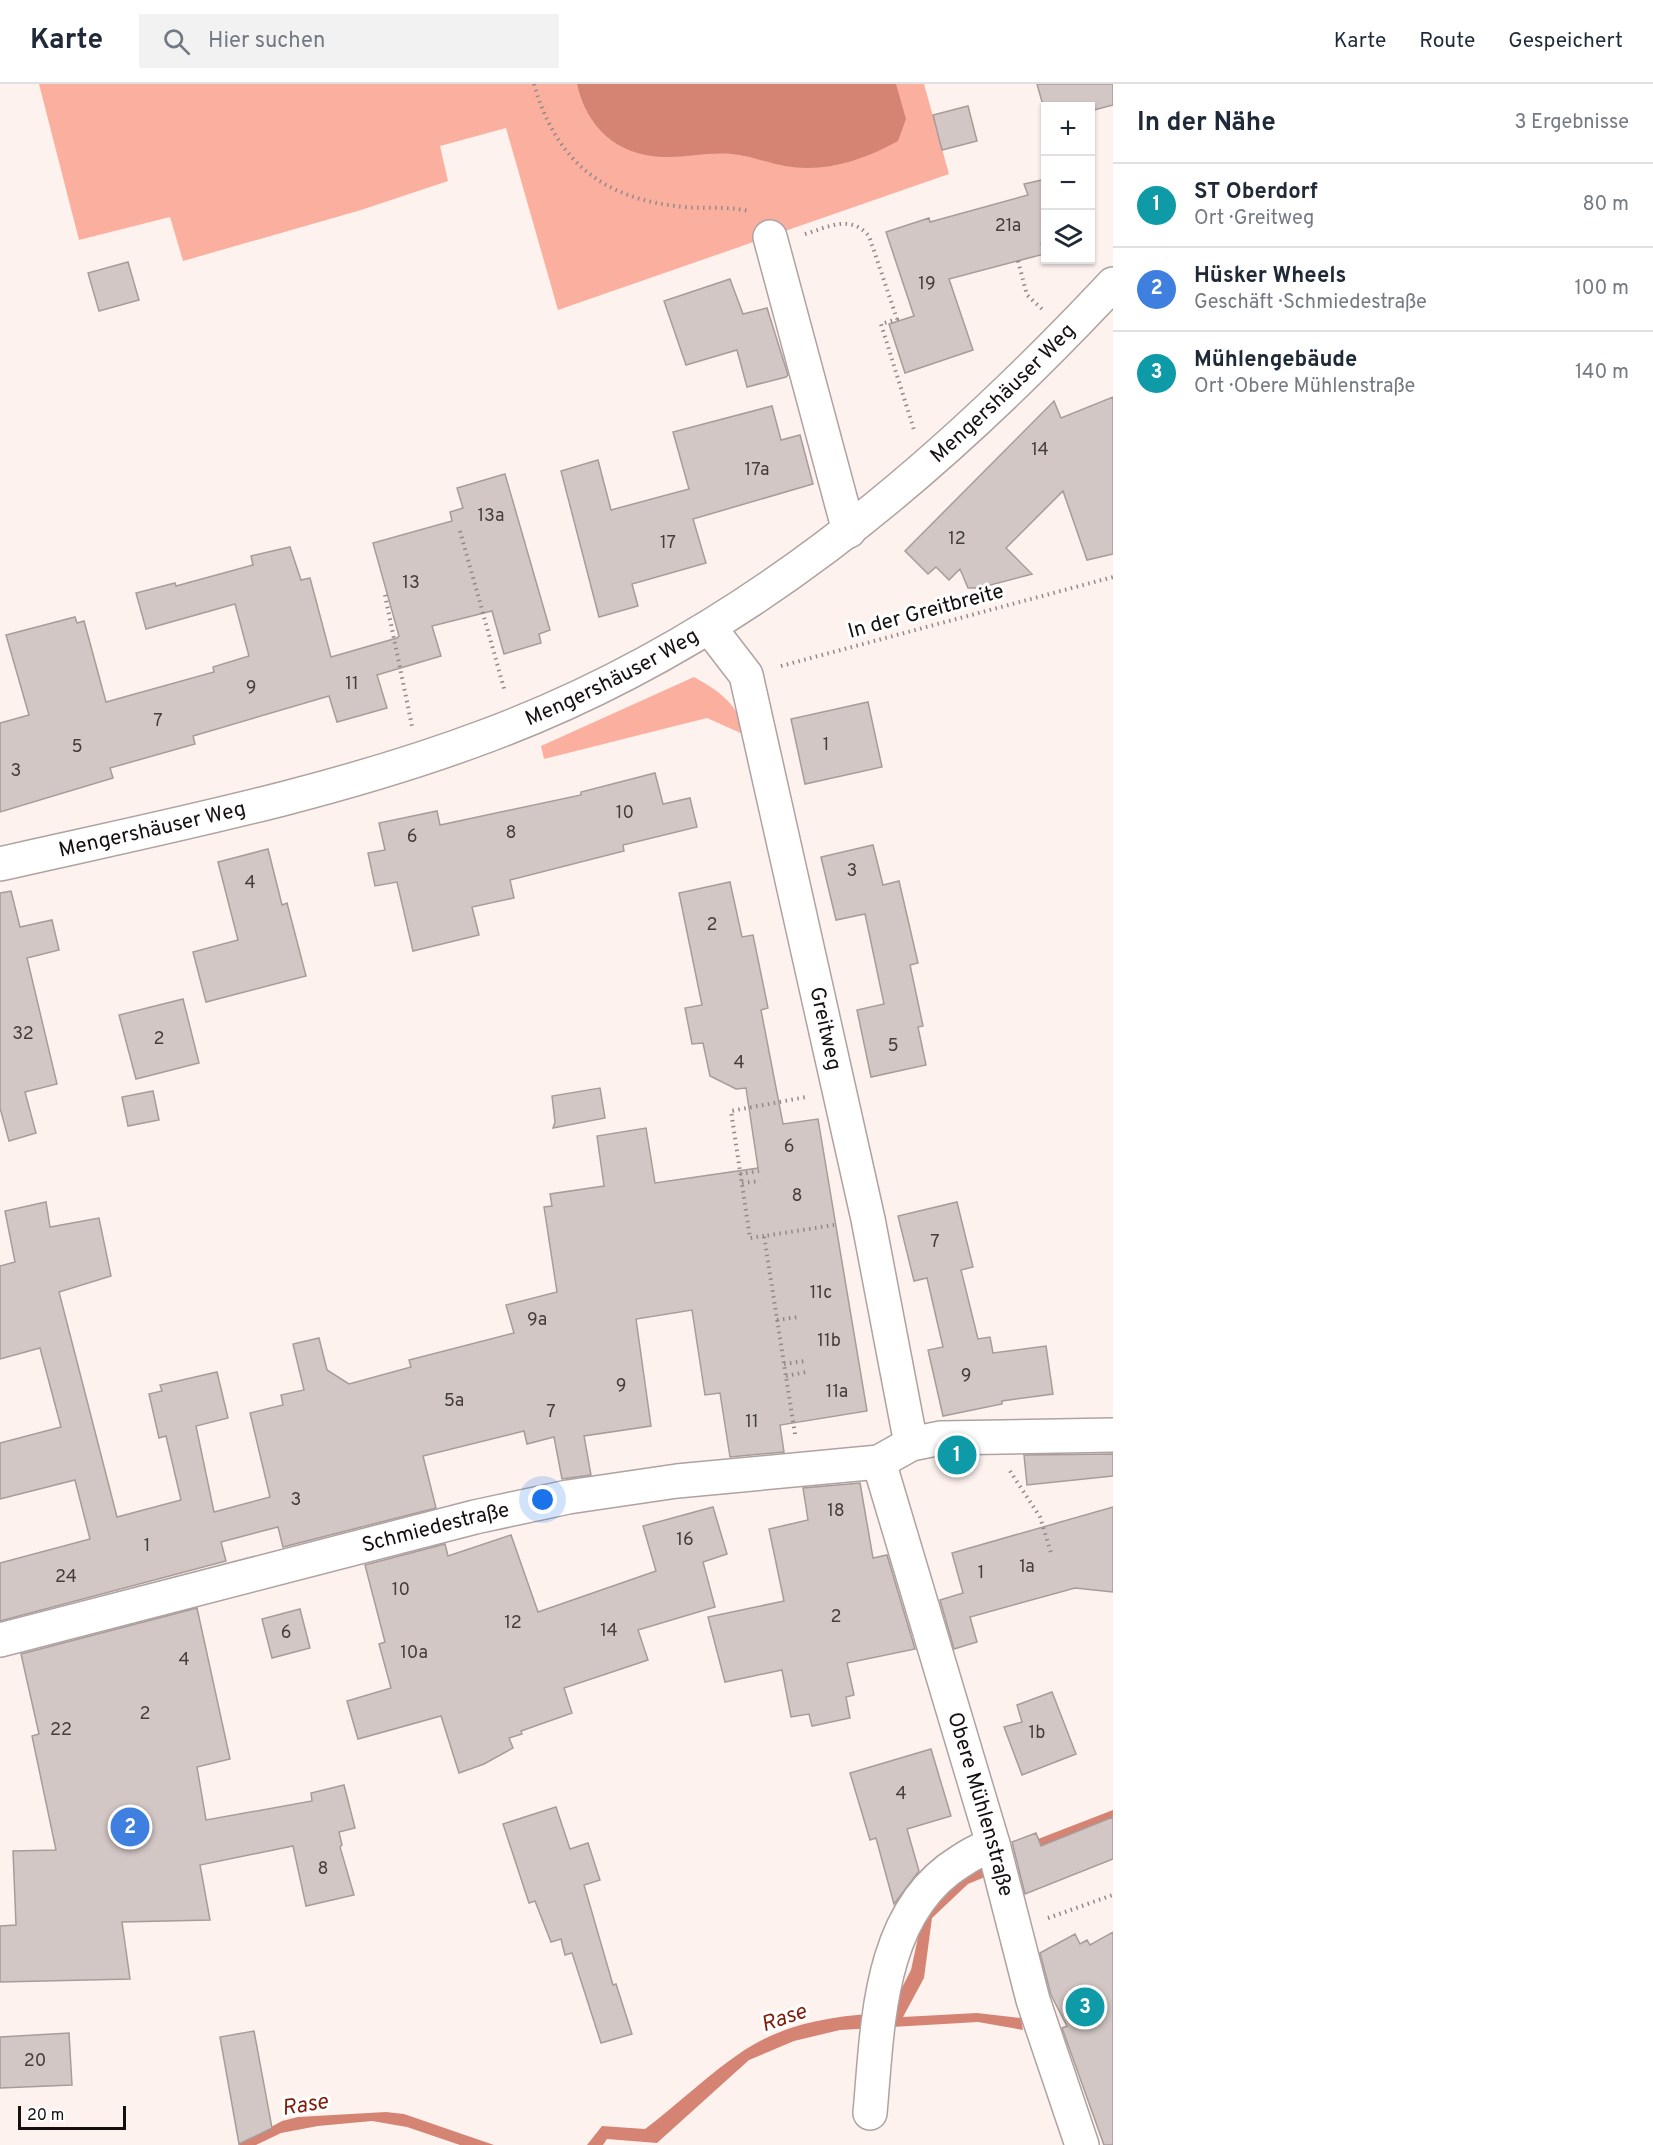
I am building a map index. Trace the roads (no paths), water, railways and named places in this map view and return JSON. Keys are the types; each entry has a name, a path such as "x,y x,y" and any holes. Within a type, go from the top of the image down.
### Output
{"street":[{"path":"786,239 849,531"},
{"name":"Mengershäuser Weg","path":"0,864 321,789 419,759 514,724 627,674 709,627 778,582 849,531 930,463 1066,333 1113,284"},
{"name":"Greitweg","path":"709,627 746,675 868,1219 911,1444"},
{"name":"Schmiedestraße","path":"0,1640 475,1517 568,1497 677,1481 879,1462 911,1444 941,1438 1113,1435"},
{"name":"Obere Mühlenstraße","path":"879,1462 997,1857 1017,1929 1033,2000 1082,2145"},
{"path":"870,2113 878,2021 885,1980 907,1917 927,1890 959,1862 997,1857"}],"place":[{"name":"ST Oberdorf","path":"957,1455"},
{"name":"Hüsker Wheels","path":"130,1827"},
{"name":"Mühlengebäude","path":"1085,2007"}],"water label":[{"name":"Rase","path":"784,2019"},
{"name":"Rase","path":"305,2106"}]}
